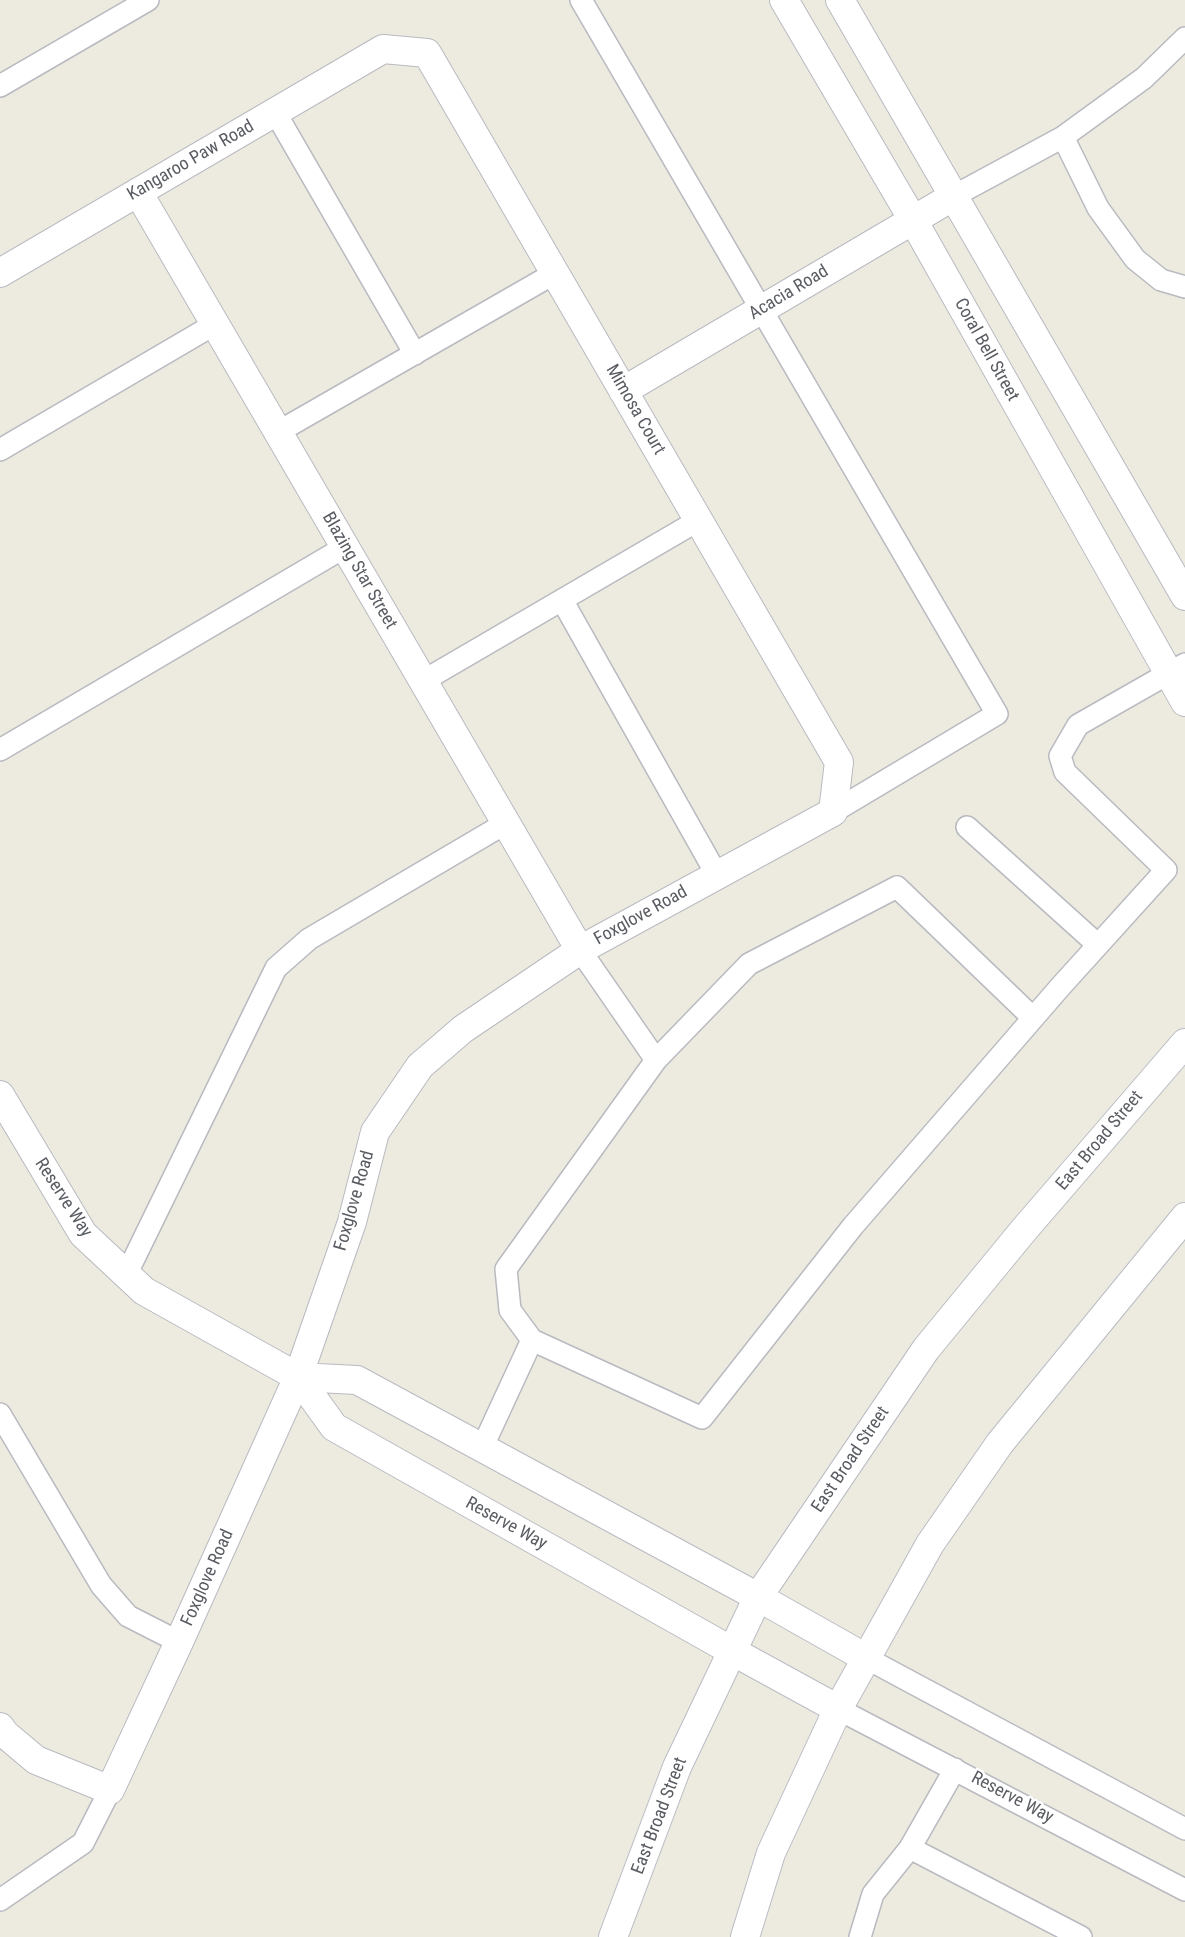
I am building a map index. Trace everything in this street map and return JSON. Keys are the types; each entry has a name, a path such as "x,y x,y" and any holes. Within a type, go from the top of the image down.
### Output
{"street":[{"name":"Coral Bell Street","path":"784,0 1176,669 1185,702"},
{"path":"840,0 1185,596"},
{"name":"Kangaroo Paw Road","path":"0,273 383,49"},
{"name":"Mimosa Court","path":"383,49 427,53 839,762 833,812"},
{"name":"Blazing Star Street","path":"138,192 580,950"},
{"name":"Acacia Road","path":"623,391 954,196"},
{"name":"Foxglove Road","path":"110,1790 298,1377 352,1222 375,1132 420,1066 462,1029 580,950 833,812"},
{"name":"East Broad Street","path":"613,1937 678,1767 758,1598 926,1349 1023,1231 1185,1043"},
{"name":"Reserve Way","path":"0,1096 83,1234 144,1291 298,1377 334,1427 838,1709"},
{"path":"746,1937 771,1853 838,1709 930,1544 1000,1442 1185,1217"},
{"name":"Reserve Way","path":"298,1377 357,1380 866,1658"},
{"path":"0,1727 4,1734 36,1760 110,1790"}],"lane":[{"path":"0,86 148,0"},
{"path":"581,0 997,714 833,812"},
{"path":"954,196 1063,137 1144,78 1185,38"},
{"path":"275,112 415,354"},
{"path":"1063,137 1098,208 1135,259 1161,280 1185,287"},
{"path":"278,432 555,273"},
{"path":"0,450 215,324"},
{"path":"423,680 699,520"},
{"path":"0,750 345,547"},
{"path":"562,600 717,875"},
{"path":"1033,1018 897,887 749,964 656,1060 506,1269 510,1310 532,1340 702,1418 853,1226 1033,1018 1166,870 1065,772 1060,756 1078,725 1176,669"},
{"path":"126,1275 276,968 309,939 506,823"},
{"path":"967,827 1098,945"},
{"path":"580,950 656,1060"},
{"path":"482,1448 532,1340"},
{"path":"0,1414 100,1585 128,1616 179,1642"},
{"path":"866,1658 1185,1829"},
{"name":"Reserve Way","path":"838,1709 1185,1890"},
{"path":"860,1937 873,1894 910,1848 955,1769"},
{"path":"0,1900 83,1843 110,1790"},
{"path":"910,1848 1081,1937"}]}
